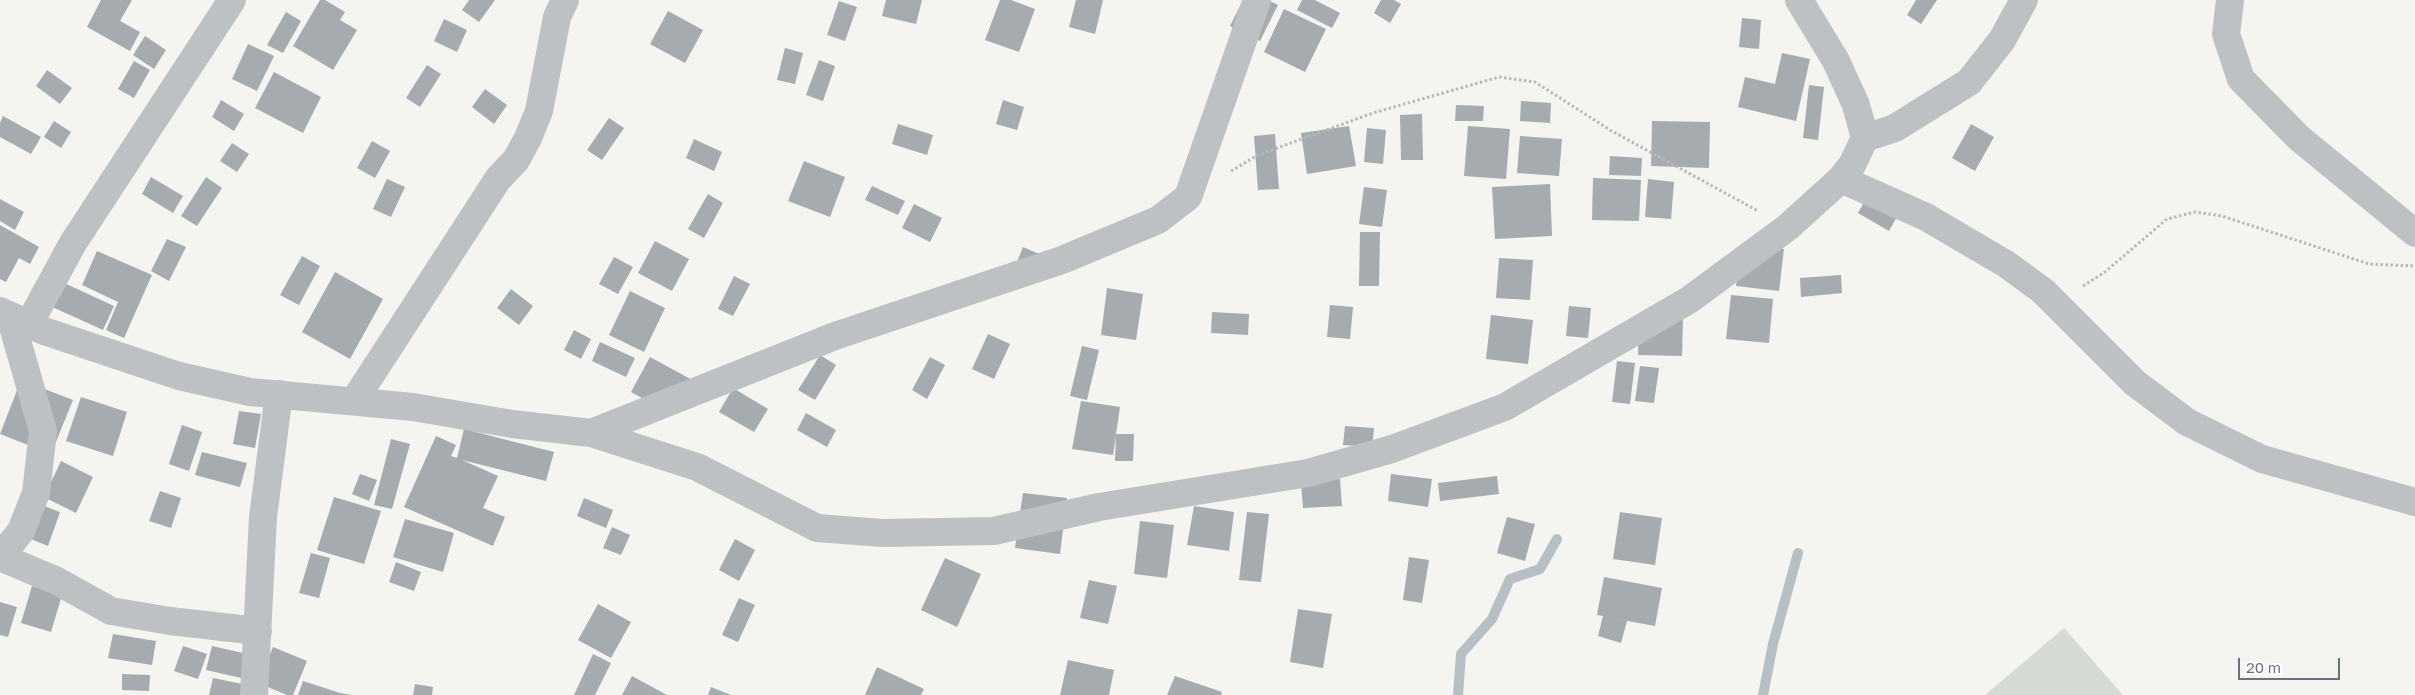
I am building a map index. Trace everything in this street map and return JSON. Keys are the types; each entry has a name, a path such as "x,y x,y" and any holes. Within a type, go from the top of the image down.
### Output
{"street":[{"path":"13,317 73,243 232,0"},
{"path":"354,401 498,179 516,160 528,138 539,111 557,17 566,0"},
{"path":"591,433 835,336 1062,260 1158,220 1188,197 1257,0"},
{"path":"13,317 179,376 250,392 413,407 512,424 591,433 697,467 818,528 883,533 994,531 1099,507 1308,473 1392,449 1505,407 1689,300 1788,228 1841,179 1852,165 1865,138 1856,105 1836,61 1799,0"},
{"path":"1865,138 1895,128 1969,82 2002,40 2024,0"},
{"path":"2230,0 2226,34 2241,79 2299,138 2415,233"},
{"path":"1841,179 1926,217 1972,243 2043,291 2135,383 2188,422 2262,459 2415,502"},
{"path":"13,317 43,431 36,493 22,531 0,557 57,581 111,611 170,621 258,631"},
{"path":"254,695 264,517 280,394"}],"path":[{"path":"1188,197 1258,155 1373,113 1499,77 1535,82 1610,130 1788,228"},
{"path":"2043,291 2077,289 2105,272 2167,219 2195,212 2222,216 2369,264 2415,266"}],"shaded area":[{"path":"2064,628 2123,695 1985,695"}],"building":[{"path":"101,0 132,0 120,21 140,32 130,51 87,27"},
{"path":"320,0 325,0 345,12 340,20 357,30 333,70 293,46"},
{"path":"469,0 495,0 479,22 462,10"},
{"path":"886,0 922,0 916,24 882,16"},
{"path":"1000,0 1011,0 1035,9 1019,52 985,40"},
{"path":"1076,0 1103,0 1095,34 1069,27"},
{"path":"1243,0 1268,0 1278,5 1260,41 1230,26"},
{"path":"1302,0 1315,0 1340,13 1332,28 1297,10"},
{"path":"1381,0 1394,0 1401,4 1390,23 1374,13"},
{"path":"1916,0 1937,0 1921,24 1907,15"},
{"path":"839,1 857,7 845,41 827,35"},
{"path":"1284,9 1326,29 1305,72 1264,52"},
{"path":"668,11 703,30 685,63 650,44"},
{"path":"286,12 301,21 283,53 267,45"},
{"path":"1742,18 1761,20 1759,49 1739,47"},
{"path":"444,19 467,30 457,52 434,41"},
{"path":"145,36 166,50 154,69 133,55"},
{"path":"248,44 274,56 257,91 232,79"},
{"path":"785,48 803,53 795,84 777,80"},
{"path":"1782,53 1810,59 1796,121 1738,107 1745,77 1775,84"},
{"path":"819,60 835,66 823,101 806,95"},
{"path":"134,61 150,70 134,98 118,89"},
{"path":"427,65 441,74 420,107 406,98"},
{"path":"47,70 72,88 60,104 36,86"},
{"path":"274,72 321,97 303,133 255,108"},
{"path":"1809,85 1824,87 1818,140 1803,138"},
{"path":"485,89 507,105 494,124 472,107"},
{"path":"221,100 244,114 234,131 212,117"},
{"path":"1003,100 1024,107 1017,130 996,124"},
{"path":"1521,101 1551,103 1550,123 1520,121"},
{"path":"1456,105 1484,106 1483,121 1455,121"},
{"path":"1422,114 1423,160 1401,160 1400,115"},
{"path":"3,116 41,137 31,154 0,137 0,123"},
{"path":"609,118 624,128 602,160 587,150"},
{"path":"54,121 71,132 61,148 44,137"},
{"path":"1652,121 1710,122 1709,168 1651,166"},
{"path":"898,124 933,135 927,155 892,144"},
{"path":"1971,124 1994,137 1975,171 1952,158"},
{"path":"1349,126 1356,166 1307,174 1301,133"},
{"path":"1468,126 1510,129 1506,179 1464,176"},
{"path":"1367,128 1386,130 1383,164 1364,162"},
{"path":"1275,134 1279,189 1258,190 1254,136"},
{"path":"1520,136 1562,139 1559,176 1517,173"},
{"path":"694,139 722,152 714,171 686,158"},
{"path":"372,141 390,151 375,178 357,168"},
{"path":"232,143 249,154 237,172 220,161"},
{"path":"1610,156 1642,158 1641,176 1609,175"},
{"path":"804,161 845,177 830,217 788,201"},
{"path":"151,177 183,196 173,213 142,194"},
{"path":"206,177 222,188 197,226 181,216"},
{"path":"1593,178 1641,180 1639,221 1592,220"},
{"path":"387,179 405,187 391,217 373,209"},
{"path":"1648,179 1674,182 1671,219 1645,217"},
{"path":"1550,184 1552,236 1495,239 1492,187"},
{"path":"872,186 905,201 898,215 865,200"},
{"path":"1364,187 1387,190 1382,227 1359,224"},
{"path":"1872,188 1903,206 1889,231 1858,213"},
{"path":"708,194 723,203 704,238 688,229"},
{"path":"0,199 24,212 15,230 0,221"},
{"path":"914,204 942,218 930,242 902,228"},
{"path":"0,225 39,247 30,264 19,258 6,282 0,279"},
{"path":"1360,232 1380,232 1379,286 1359,286"},
{"path":"167,239 186,247 169,281 151,271"},
{"path":"655,241 689,259 672,291 638,273"},
{"path":"1741,244 1784,249 1779,291 1736,286"},
{"path":"1023,247 1046,257 1015,267"},
{"path":"97,251 152,275 124,338 106,330 118,302 82,285"},
{"path":"302,256 320,266 299,305 280,295"},
{"path":"614,257 633,267 618,294 599,284"},
{"path":"1499,258 1533,260 1530,300 1496,298"},
{"path":"335,272 383,299 350,359 302,332"},
{"path":"1841,275 1842,293 1801,297 1800,278"},
{"path":"734,276 750,284 733,316 718,309"},
{"path":"62,282 114,306 103,330 50,306"},
{"path":"1107,288 1143,294 1136,340 1101,335"},
{"path":"511,289 533,306 519,325 497,308"},
{"path":"630,291 665,308 644,352 609,335"},
{"path":"1731,295 1773,299 1769,343 1726,339"},
{"path":"1330,305 1353,307 1350,339 1327,337"},
{"path":"1569,306 1591,308 1588,338 1566,336"},
{"path":"1212,312 1249,314 1248,335 1211,333"},
{"path":"1491,315 1533,320 1528,364 1486,359"},
{"path":"1639,317 1683,318 1682,356 1638,355"},
{"path":"574,330 591,339 581,359 564,350"},
{"path":"988,334 1010,344 994,379 972,369"},
{"path":"600,342 635,358 626,377 592,361"},
{"path":"1082,346 1099,350 1087,400 1070,396"},
{"path":"820,355 836,365 815,400 798,390"},
{"path":"650,357 696,382 664,410 631,392"},
{"path":"930,357 945,365 927,399 912,390"},
{"path":"1617,361 1635,363 1630,404 1612,402"},
{"path":"1640,366 1659,368 1654,403 1635,401"},
{"path":"21,380 73,400 51,454 0,434"},
{"path":"733,388 768,409 754,432 719,412"},
{"path":"81,397 127,412 113,456 66,441"},
{"path":"1081,401 1120,407 1116,434 1134,434 1133,461 1115,461 1116,435 1113,455 1072,449"},
{"path":"239,411 261,414 255,448 233,444"},
{"path":"806,413 836,430 827,447 797,430"},
{"path":"182,425 202,432 189,471 169,464"},
{"path":"1345,426 1374,428 1372,447 1343,445"},
{"path":"464,429 554,452 546,481 462,460 498,476 483,508 505,517 493,546 404,507 436,436 456,445 451,456 457,458"},
{"path":"391,439 410,444 392,509 374,505"},
{"path":"202,452 247,463 240,487 195,475"},
{"path":"61,461 93,477 76,513 44,497"},
{"path":"360,474 377,480 369,501 352,494"},
{"path":"1391,474 1432,479 1428,507 1388,501"},
{"path":"1497,476 1499,494 1440,501 1438,483"},
{"path":"1340,479 1342,506 1303,508 1301,482"},
{"path":"160,491 181,498 171,528 149,521"},
{"path":"1023,493 1067,498 1060,554 1015,548"},
{"path":"334,497 381,511 364,564 317,550"},
{"path":"584,498 613,510 606,528 577,516"},
{"path":"39,504 60,512 48,546 26,537"},
{"path":"1194,506 1234,512 1229,551 1187,545"},
{"path":"1247,512 1269,514 1261,582 1239,580"},
{"path":"1620,512 1662,518 1655,565 1613,559"},
{"path":"1507,517 1535,524 1525,561 1497,553"},
{"path":"405,519 454,533 443,572 393,557"},
{"path":"1140,521 1174,525 1167,578 1134,574"},
{"path":"612,527 630,535 621,555 603,548"},
{"path":"735,539 755,550 739,581 719,570"},
{"path":"311,553 330,558 319,598 299,593"},
{"path":"1409,557 1429,560 1422,603 1403,600"},
{"path":"945,558 981,574 957,627 921,610"},
{"path":"396,562 421,572 414,591 389,582"},
{"path":"1604,577 1662,588 1655,626 1617,619 1627,621 1621,643 1598,636 1603,616 1597,615"},
{"path":"1089,580 1117,586 1108,624 1080,618"},
{"path":"32,586 62,595 51,632 21,623"},
{"path":"739,598 755,605 738,642 722,635"},
{"path":"0,602 17,607 8,637 0,635"},
{"path":"598,604 631,622 611,658 578,640"},
{"path":"1298,609 1332,614 1323,668 1290,662"},
{"path":"113,634 156,641 152,665 108,658"},
{"path":"183,646 207,654 198,679 174,671"},
{"path":"212,646 256,656 250,680 206,670"},
{"path":"273,647 307,661 293,695 287,695 258,683"},
{"path":"593,654 611,663 595,695 574,695"},
{"path":"1068,660 1114,670 1109,695 1060,695"},
{"path":"877,667 924,689 921,695 865,695"},
{"path":"122,674 150,675 149,691 122,690"},
{"path":"632,676 667,695 622,695"},
{"path":"1175,676 1222,692 1221,695 1167,695"},
{"path":"213,678 252,686 250,695 209,695"},
{"path":"303,681 340,693 352,695 298,695"},
{"path":"415,684 433,687 432,695 413,695"},
{"path":"711,687 731,695 708,695"}],"waterway":[{"path":"1458,695 1461,654 1492,619 1510,579 1540,569 1557,539"},
{"path":"1763,695 1773,644 1798,553"}]}
